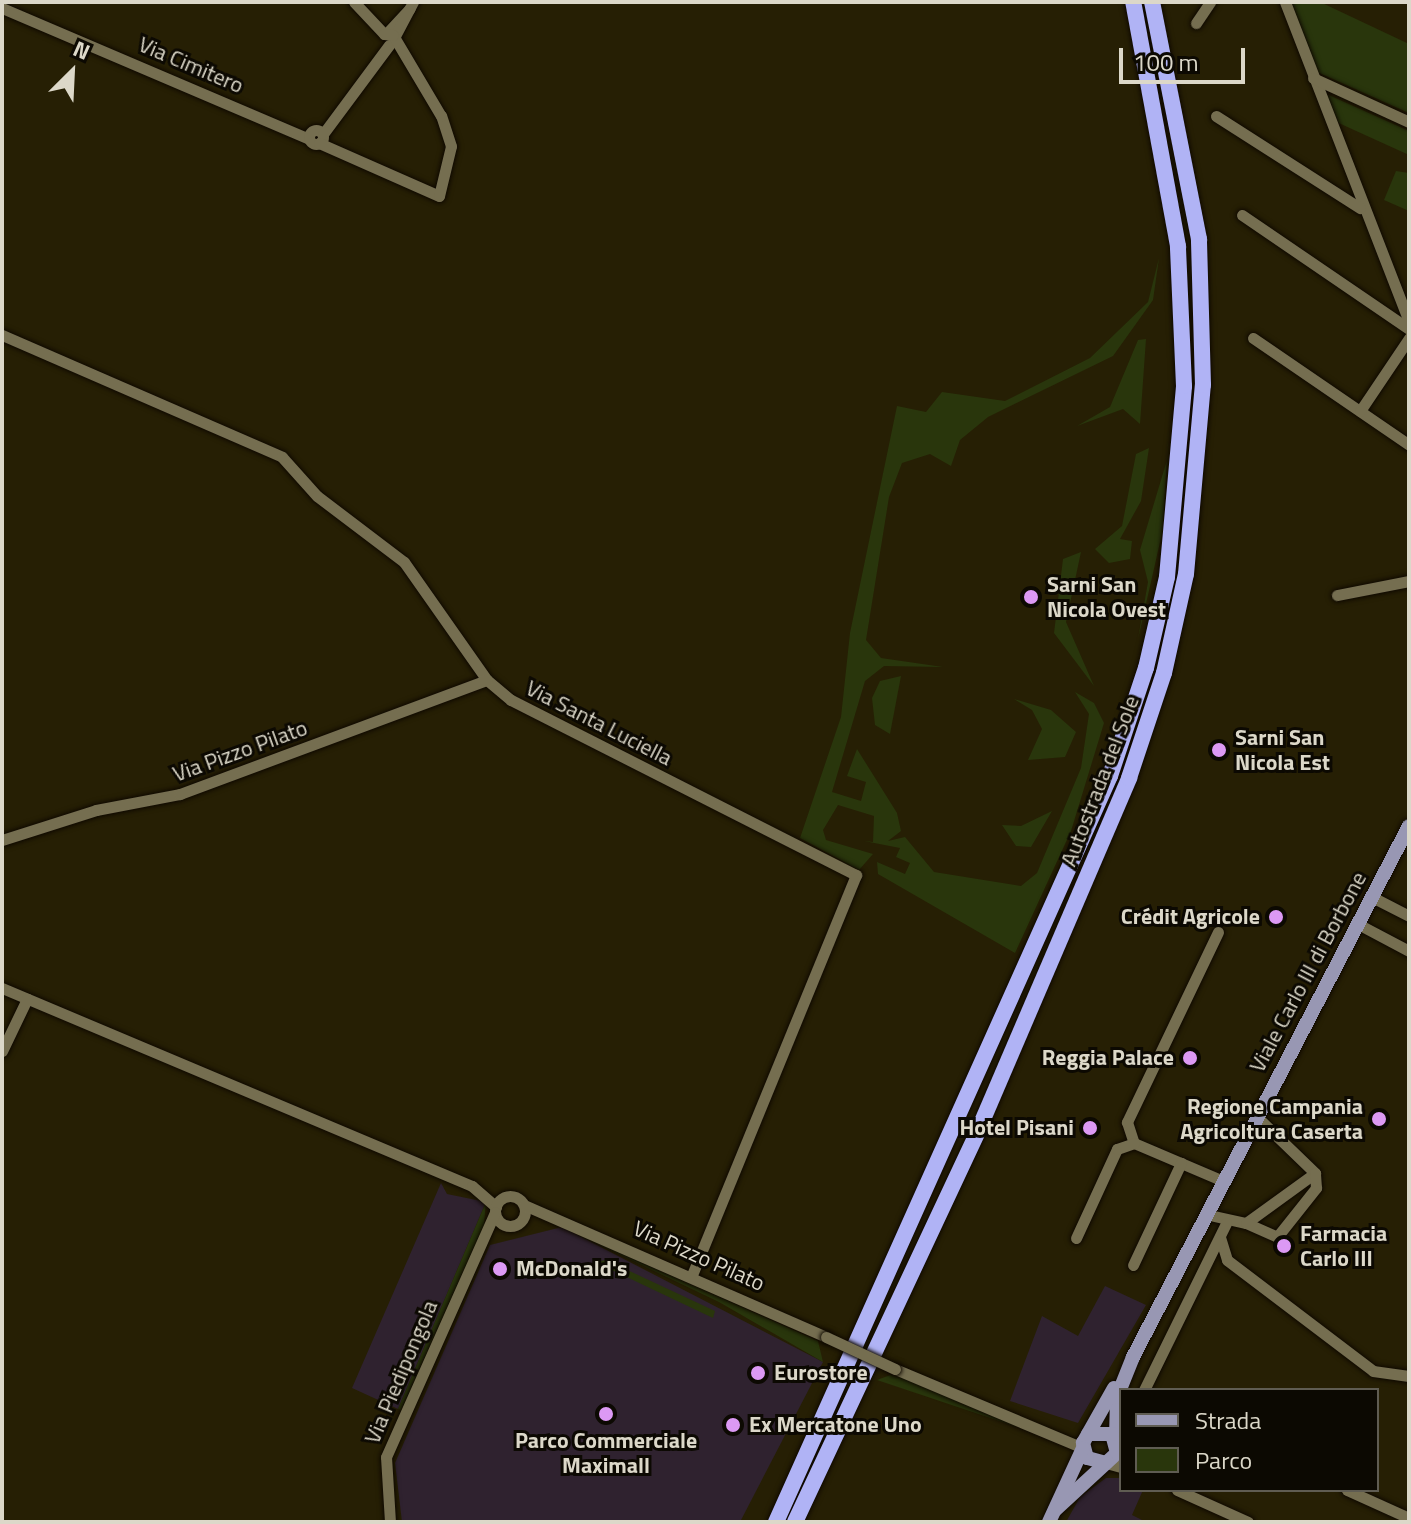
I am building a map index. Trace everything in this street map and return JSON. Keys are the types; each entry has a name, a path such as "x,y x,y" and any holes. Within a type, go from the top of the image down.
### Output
{"highway":[{"name":"Autostrada del Sole","path":"776,1522 1110,776 1150,653 1167,577 1184,386 1178,246 1133,2"},
{"name":"Autostrada del Sole","path":"795,1522 978,1131 1129,778 1164,673 1186,574 1203,385 1199,239 1152,2"},
{"path":"768,1522 790,1491"}],"main road":[{"name":"Viale Carlo III di Borbone","path":"1088,1434 1133,1357 1408,829"},
{"name":"Viale Carlo III di Borbone","path":"1127,1386 1133,1357"},
{"name":"Viale Carlo III di Borbone","path":"1118,1408 1118,1443"},
{"path":"1103,1429 1118,1443 1114,1465 1052,1516 1088,1434 1103,1429"},
{"path":"1083,1448 1092,1462 1114,1465"}],"street":[{"path":"354,2 389,39"},
{"path":"1196,23 1210,2"},
{"path":"1285,2 1360,208 1409,322"},
{"path":"316,136 411,5"},
{"name":"Via Cimitero","path":"2,8 277,123 316,136 347,154 439,196 451,146 409,65 389,39"},
{"path":"1313,78 1409,122"},
{"path":"1216,116 1360,208"},
{"path":"1242,215 1409,329"},
{"name":"Via Santa Luciella","path":"2,335 282,457 317,496 404,562 487,680 511,700 859,878 692,1274"},
{"path":"1253,338 1409,445"},
{"path":"1360,411 1409,338"},
{"path":"1337,595 1409,581"},
{"name":"Via Pizzo Pilato","path":"2,840 96,810 180,794 487,680"},
{"path":"1372,897 1409,916"},
{"path":"1358,924 1409,951"},
{"path":"1134,1143 1127,1122 1218,932"},
{"path":"2,988 472,1186 507,1197 524,1205 520,1222"},
{"path":"2,1051 27,999"},
{"path":"1205,1214 1226,1223 1246,1223 1277,1237 1316,1188 1315,1173 1257,1117"},
{"path":"1076,1238 1117,1149 1134,1143 1223,1181"},
{"path":"1133,1265 1181,1163"},
{"path":"1246,1223 1315,1173"},
{"path":"472,1186 507,1226"},
{"name":"Via Piedipongola","path":"390,1522 386,1457 495,1209 507,1197"},
{"name":"Via Pizzo Pilato","path":"524,1205 692,1274 895,1369 1083,1448"},
{"path":"480,1242 507,1226 552,1217"},
{"path":"1145,1388 1226,1223"},
{"path":"1220,1237 1227,1260 1373,1371 1409,1376"},
{"path":"1207,1262 1227,1260"},
{"path":"1042,1430 1088,1434"},
{"path":"1181,1492 1248,1522"},
{"path":"1351,1492 1409,1518"}],"shaded area":[{"path":"441,1183 447,1194 486,1202 398,1409 352,1388"},
{"name":"Parco Commerciale Maximall","path":"562,1227 823,1362 740,1522 402,1522 395,1463 490,1245"},
{"path":"1105,1286 1146,1305 1078,1423 1010,1401 1042,1316 1078,1336"},
{"path":"1106,1478 1119,1478 1119,1492 1142,1492 1132,1515 1146,1522 1066,1522 1080,1497"}],"green space":[{"path":"1291,2 1320,2 1409,44 1409,113 1315,71"},
{"path":"1322,92 1409,131 1409,155 1332,120"},
{"path":"1396,171 1409,173 1409,211 1384,200"},
{"path":"1159,258 1153,300 1113,356 988,417 960,440 951,466 930,454 902,463 889,497 866,640 881,658 943,667 884,666 865,681 832,792 861,801 866,782 847,776 857,749 897,813 901,831 888,841 905,837 934,872 1021,886 1037,873 1081,768 1089,714 1075,692 1094,703 1104,723 1071,831 1015,953 878,874 877,862 905,874 910,863 896,857 900,848 864,841 873,842 874,816 838,805 823,830 826,840 873,854 859,870 800,838 841,717 850,633 897,406 926,412 942,392 1005,401 1090,358 1148,302"},
{"path":"1146,339 1140,424 1123,409 1077,426 1110,407 1138,340"},
{"path":"1149,448 1141,501 1120,539 1132,541 1130,559 1109,563 1095,549 1122,526 1136,454"},
{"path":"1167,461 1163,529 1138,639 1148,582 1140,550"},
{"path":"1081,552 1066,622 1094,686 1054,633 1063,559"},
{"path":"901,676 890,734 875,725 872,698 880,681"},
{"path":"1014,699 1051,710 1076,732 1065,757 1028,760 1042,729 1032,710"},
{"path":"1052,811 1031,847 1016,846 1002,825 1021,826"},
{"path":"486,1202 484,1225 401,1410 398,1409"},
{"path":"562,1227 818,1341 823,1362 719,1302"},
{"path":"606,1260 715,1311 713,1318 595,1262"},
{"path":"893,1374 1023,1429 877,1380"}],"place":[{"name":"Sarni San Nicola Ovest","path":"1031,597"},
{"name":"Sarni San Nicola Est","path":"1219,750"},
{"name":"Crédit Agricole","path":"1276,917"},
{"name":"Reggia Palace","path":"1190,1058"},
{"name":"Regione Campania Agricoltura Caserta","path":"1379,1119"},
{"name":"Hotel Pisani","path":"1090,1128"},
{"name":"Farmacia Carlo III","path":"1284,1246"},
{"name":"McDonald's","path":"500,1269"},
{"name":"Eurostore","path":"758,1373"},
{"name":"Parco Commerciale Maximall","path":"606,1414"},
{"name":"Ex Mercatone Uno","path":"733,1425"}]}
